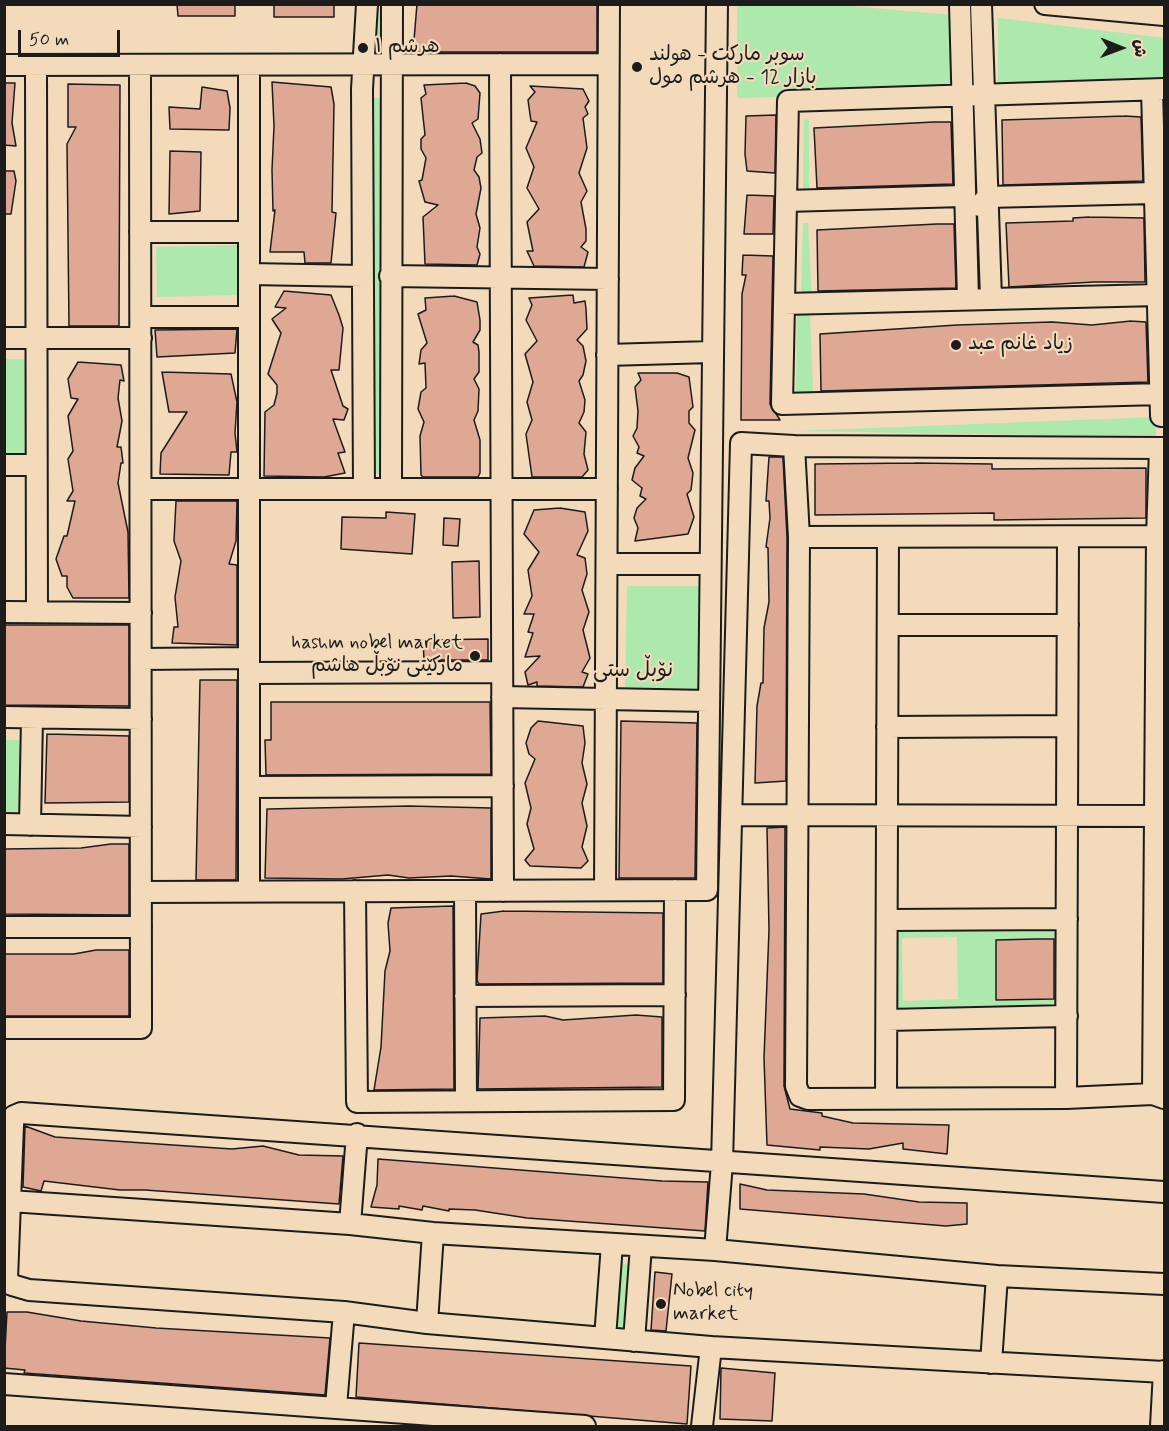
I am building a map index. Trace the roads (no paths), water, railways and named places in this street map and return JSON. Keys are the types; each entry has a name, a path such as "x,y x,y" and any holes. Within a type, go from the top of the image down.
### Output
{"street":[{"path":"364,489 363,64 366,4"},
{"path":"391,489 392,4"},
{"path":"605,890 609,4"},
{"path":"141,892 707,890 711,352 717,4"},
{"path":"960,4 987,194 991,299"},
{"path":"968,300 963,195 981,4"},
{"path":"1045,4 1164,15"},
{"path":"500,64 503,891"},
{"path":"4,65 608,64"},
{"path":"36,65 37,612"},
{"path":"4,1028 141,1028 140,65"},
{"path":"249,65 249,891"},
{"path":"1161,394 783,404 788,101 1158,90 1155,193 1161,394 1161,416 1164,416"},
{"path":"786,201 963,195 975,183 987,194 1155,193"},
{"path":"140,232 249,232"},
{"path":"249,274 363,276"},
{"path":"390,276 608,279"},
{"path":"784,304 1158,295"},
{"path":"141,317 249,317"},
{"path":"4,338 141,338"},
{"path":"608,355 711,352"},
{"path":"715,1250 722,1163 741,443 794,446 1162,448 1157,536 1160,816 1159,1096 808,1099 800,1096 796,1086 799,537 794,446"},
{"path":"4,465 36,465"},
{"path":"141,489 607,489"},
{"path":"799,537 1157,536"},
{"path":"886,1097 888,537"},
{"path":"1066,1098 1068,537"},
{"path":"606,564 710,564"},
{"path":"4,612 141,613"},
{"path":"888,625 1068,625"},
{"path":"141,659 249,666 502,672"},
{"path":"502,697 710,701"},
{"path":"4,717 141,719"},
{"path":"30,825 32,717"},
{"path":"887,727 1067,726"},
{"path":"249,787 502,786"},
{"path":"732,815 1160,816"},
{"path":"4,824 141,827"},
{"path":"356,891 357,1102 674,1100 675,890"},
{"path":"465,891 466,1101"},
{"path":"886,921 1067,919"},
{"path":"4,927 141,927"},
{"path":"465,996 675,995"},
{"path":"887,1020 1067,1016"},
{"path":"1161,1426 1164,1372 711,1347 427,1323 344,1312 17,1288 7,1279 10,1201 9,1116 21,1113 42,1113 357,1134 722,1163 1164,1192"},
{"path":"350,1224 357,1134"},
{"path":"10,1201 350,1224 433,1233 715,1250 996,1275 1164,1284"},
{"path":"427,1323 433,1233"},
{"path":"605,1338 612,1244"},
{"path":"634,1341 641,1246"},
{"path":"991,1363 996,1275"},
{"path":"336,1406 344,1312"},
{"path":"702,1426 711,1347"},
{"path":"4,1384 336,1406 585,1426"}],"place":[{"name":"هرشم ١","path":"363,48"},
{"name":"سوبر ماركت - هولند بازار 12 - هرشم مول","path":"637,67"},
{"name":"زياد غانم عبد","path":"956,345"},
{"name":"hashm nobel market مارکێتی نۆبڵ هاشم","path":"475,656"},
{"name":"Nobel city market","path":"661,1304"}],"district":[{"name":"نۆبڵ ستی","path":"633,672"}]}
